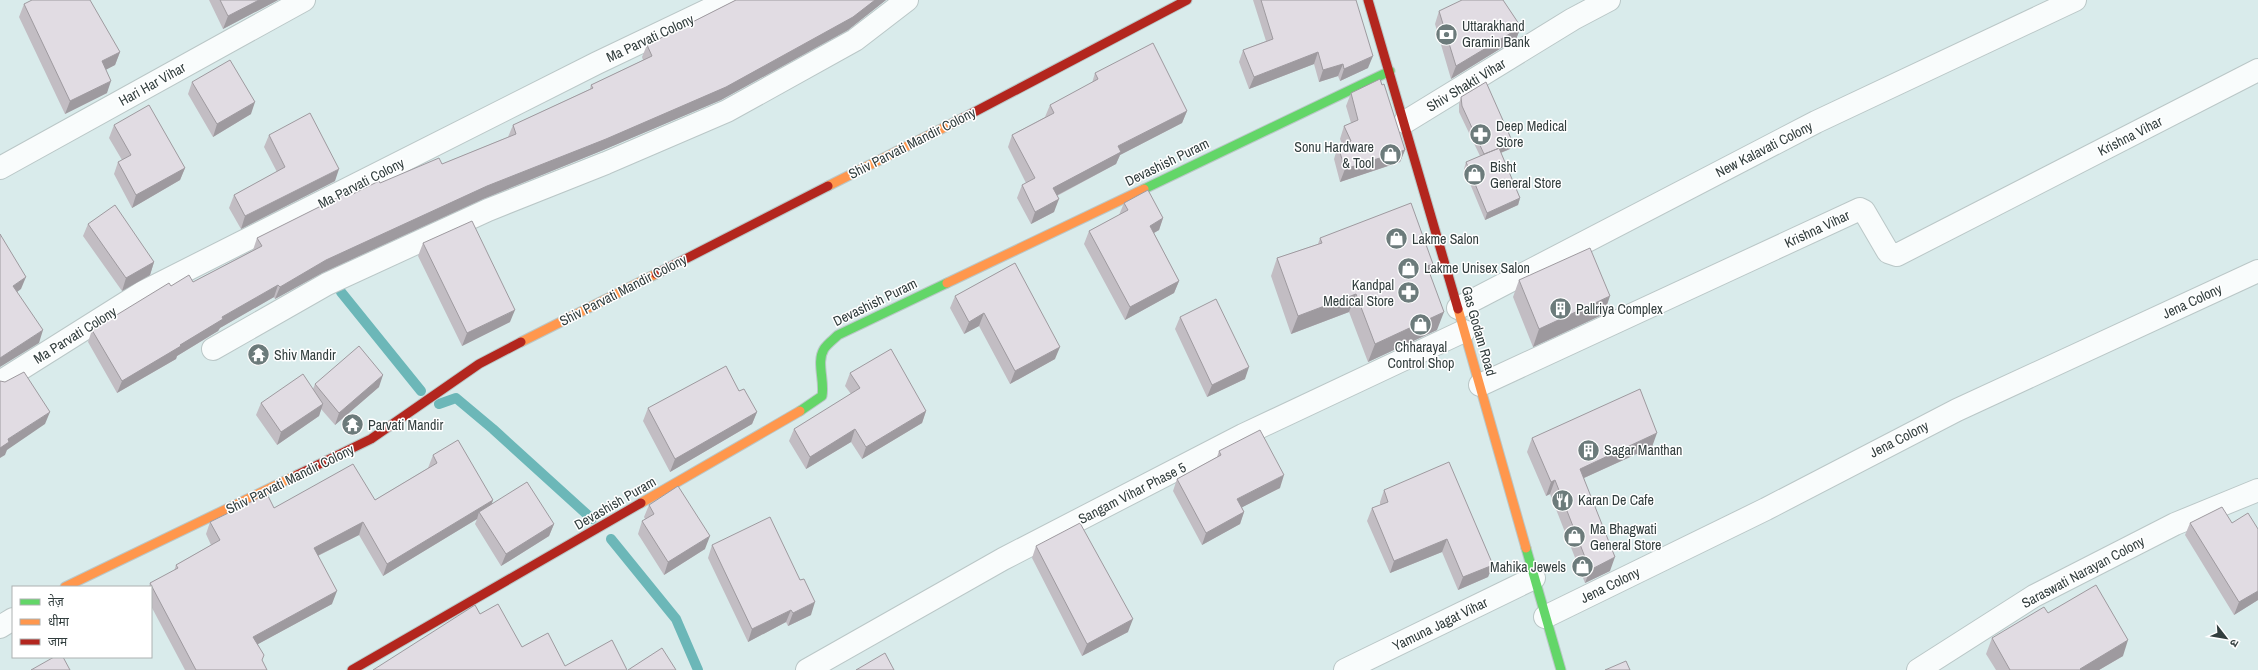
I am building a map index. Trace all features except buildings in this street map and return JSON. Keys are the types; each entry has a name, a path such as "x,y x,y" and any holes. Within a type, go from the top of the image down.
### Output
{"street":[{"name":"Hari Har Vihar","path":"0,168 304,0"},
{"name":"Ma Parvati Colony","path":"0,382 143,292 597,63 730,0"},
{"path":"213,350 327,284 488,210 606,163 727,111 855,40 907,0"},
{"name":"Shiv Parvati Mandir Colony","path":"67,586 242,503 371,439 479,364 1032,83 1187,0"},
{"name":"Gas Godam Road","path":"1368,0 1405,122 1560,670"},
{"name":"Shiv Shakti Vihar","path":"1405,122 1573,19 1609,0"},
{"name":"New Kalavati Colony","path":"1458,308 1816,122 2075,0"},
{"name":"Devashish Puram","path":"352,670 812,404 822,396 824,386 820,363 824,349 838,335 1390,70"},
{"name":"Krishna Vihar","path":"1480,385 1860,209 1864,211 1888,252 1897,255 2258,70"},
{"name":"Jena Colony","path":"1545,617 1766,509 1957,410 2258,271"},
{"name":"Sangam Vihar Phase 5","path":"807,670 1024,548 1243,435 1464,331"},
{"name":"Saraswati Narayan Colony","path":"1918,670 2034,596 2175,524 2258,490"},
{"name":"Yamuna Jagat Vihar","path":"1345,670 1534,578"},
{"path":"0,627 12,620"}],"waterway":[{"path":"341,292 421,391"},
{"path":"439,404 456,398 493,429 592,519"},
{"path":"611,539 676,619 698,670"}],"traffic: fast":[{"path":"1144,189 1390,71"},
{"path":"800,411 822,396 822,354 825,347 838,335 947,283"},
{"path":"1526,548 1561,670"}],"traffic: slow":[{"path":"828,186 963,118"},
{"path":"947,283 1144,189"},
{"path":"521,342 656,274"},
{"path":"1458,309 1526,548"},
{"path":"641,503 800,411"},
{"path":"67,586 297,475"}],"traffic: jam":[{"path":"963,118 1187,0"},
{"path":"1368,0 1458,309"},
{"path":"656,274 828,186"},
{"path":"297,475 371,439 479,364 521,342"},
{"path":"352,670 641,503"}],"place":[{"name":"Uttarakhand Gramin Bank","path":"1446,34"},
{"name":"Deep Medical Store","path":"1481,134"},
{"name":"Sonu Hardware & Tool","path":"1390,155"},
{"name":"Bisht General Store","path":"1475,175"},
{"name":"Lakme Salon","path":"1397,239"},
{"name":"Lakme Unisex Salon","path":"1408,268"},
{"name":"Kandpal Medical Store","path":"1409,293"},
{"name":"Pallriya Complex","path":"1560,309"},
{"name":"Chharayal Control Shop","path":"1421,325"},
{"name":"Shiv Mandir","path":"258,355"},
{"name":"Parvati Mandir","path":"352,425"},
{"name":"Sagar Manthan","path":"1589,450"},
{"name":"Karan De Cafe","path":"1562,500"},
{"name":"Ma Bhagwati General Store","path":"1575,537"},
{"name":"Mahika Jewels","path":"1582,567"}]}
